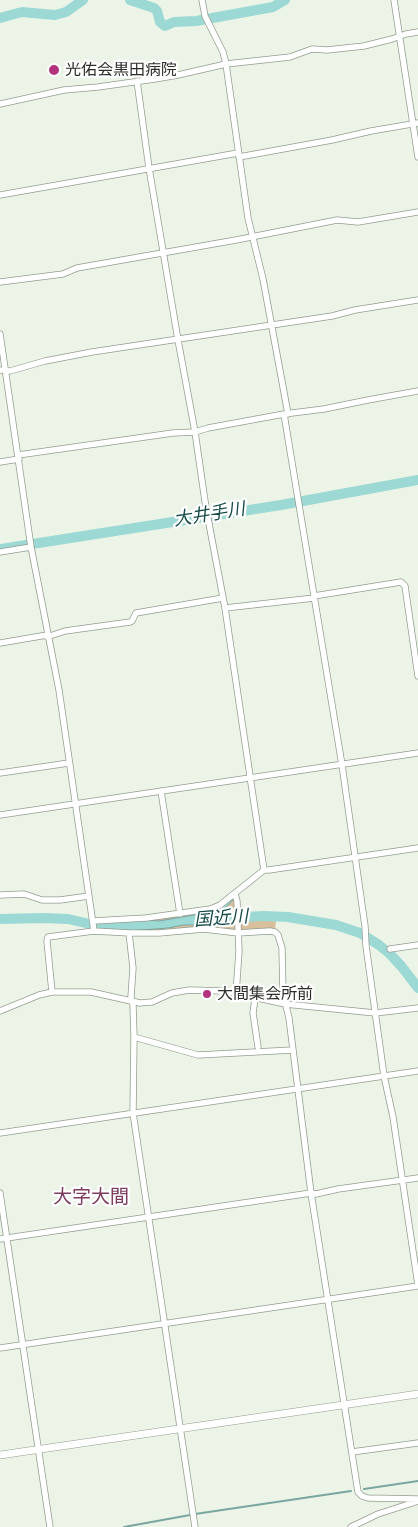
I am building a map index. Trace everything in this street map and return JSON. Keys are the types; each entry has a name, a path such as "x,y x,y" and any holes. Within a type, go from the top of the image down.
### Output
{"street":[{"path":"0,1348 418,1286 393,1117 384,1076 342,765 271,324 263,279 251,236 226,64 223,52 205,16 202,0"},
{"path":"394,0 415,124 418,157"},
{"path":"0,104 64,90 178,75 226,64 290,57 312,49 327,50 364,46 418,32"},
{"path":"137,81 163,252 195,432 206,508 225,608 252,778 264,870"},
{"path":"0,195 149,168 332,140 415,124"},
{"path":"0,282 64,274 77,268 337,220 358,222 418,212"},
{"path":"3,370 10,371 45,361 92,352 332,316 418,300"},
{"path":"0,334 3,370 31,547 58,690 93,926"},
{"path":"0,462 18,457 173,432 195,432 286,414 324,410 418,391"},
{"path":"0,552 31,547"},
{"path":"225,608 314,597 402,582 405,586 418,676"},
{"path":"0,643 47,636 64,631 130,622 136,613 223,598"},
{"path":"0,815 418,753"},
{"path":"0,773 69,763"},
{"path":"161,791 180,914"},
{"path":"52,992 48,937 93,926 216,907 264,870 418,848"},
{"path":"0,895 24,894 42,900 60,900 89,896"},
{"path":"235,894 237,897 239,951 236,994"},
{"path":"93,926 129,933 159,933 204,929 238,933 270,931 278,935 282,948 283,994 293,1050 311,1193 358,1492 368,1498 418,1500"},
{"path":"129,933 133,968 131,981 134,1037 133,1113 195,1527"},
{"path":"390,949 418,945"},
{"path":"0,1011 39,995 52,992 92,992 140,1003 152,1002 172,993 185,990 213,990 285,1004 375,1013 418,1008"},
{"path":"255,998 253,1013 258,1047"},
{"path":"134,1037 198,1054 293,1050"},
{"path":"0,1132 418,1071"},
{"path":"3,1238 418,1178"},
{"path":"0,1193 3,1238 22,1344 50,1527"},
{"path":"0,1455 418,1394"},
{"path":"352,1452 418,1443"},
{"path":"351,1527 378,1514 418,1500"}],"shaded area":[{"path":"234,896 236,922 276,921 275,929 155,931 99,929 94,923 211,910"}],"water":[{"path":"234,896 235,898 223,910 229,915 236,917 236,920 214,920 198,925 128,931 95,928 97,923 159,921 205,913 216,910"}],"waterway":[{"path":"0,18 22,12 55,15 66,12 83,0"},
{"path":"130,0 154,8 157,11 160,22 165,26 174,22 196,21 273,7 285,0"},
{"name":"大井手川","path":"0,549 281,505 418,480"},
{"name":"国近川","path":"227,918 288,917 336,925 360,933 390,954 418,988"},
{"name":"国近川","path":"0,919 68,919 103,927"},
{"path":"364,1489 418,1481"},
{"path":"195,1514 351,1491"},
{"path":"124,1527 190,1515"}],"place":[{"name":"光佑会黒田病院","path":"54,70"},
{"name":"大間集会所前","path":"207,994"}],"district":[{"name":"大字大間","path":"91,1197"}]}
